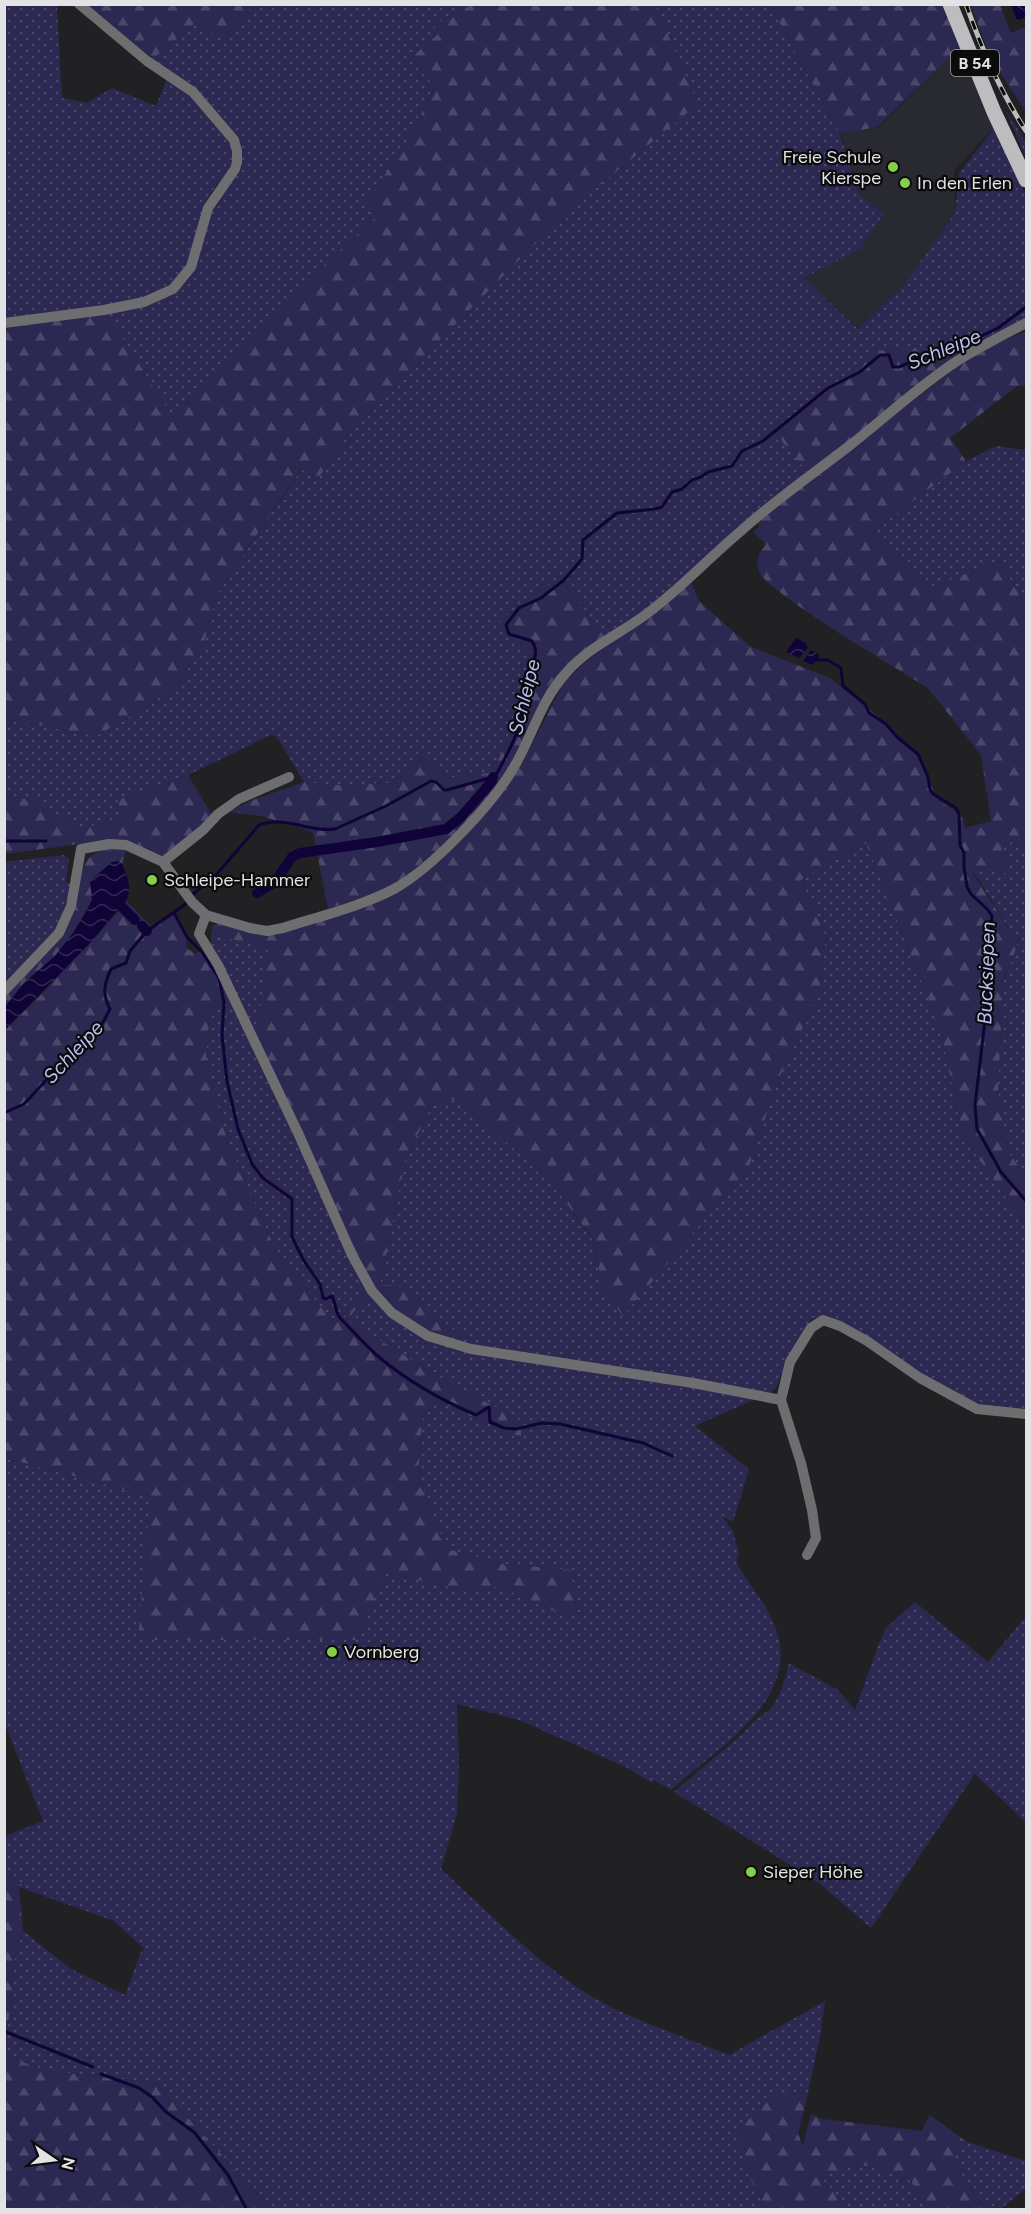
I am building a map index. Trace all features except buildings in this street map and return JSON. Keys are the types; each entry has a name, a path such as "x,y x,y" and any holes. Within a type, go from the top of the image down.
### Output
{"main road":[{"name":"B 54","path":"950,4 1026,180"}],"street":[{"path":"4,323 144,302 173,289 191,267 208,208 235,169 237,162 234,140 193,92 147,61 79,4"},
{"path":"4,991 59,933 71,906 81,849 109,844 126,845 163,862 190,899 206,915 258,930 283,928 395,889 449,845 505,781 554,688 587,653 652,611 778,498 849,446 940,374 984,344 1026,323"},
{"path":"163,862 203,830 218,814 239,799 289,777"},
{"path":"206,915 199,934 218,965 294,1124 352,1255 372,1291 392,1313 428,1336 471,1349 693,1383 781,1400"},
{"path":"807,1555 816,1538 812,1510 801,1463 781,1400 790,1362 811,1328 823,1320 840,1326 867,1341 920,1378 976,1409 1026,1415"}],"shaded area":[{"name":"In den Erlen","path":"962,46 996,126 954,170 955,213 903,286 859,329 803,278 859,250 860,196 841,134 879,127"}],"green space":[{"path":"4,5 57,5 62,98 87,103 112,88 156,106 167,79 190,95 230,141 233,159 228,172 205,203 186,267 170,285 143,298 104,306 5,319"},
{"path":"86,5 253,5 236,27 226,35 221,37 195,23 153,59"},
{"path":"253,5 471,5 435,25 438,34 410,59 435,86 408,140 375,218 310,278 250,343 195,393 174,419 108,317 109,314 176,291 187,281 195,268 209,215 241,160 194,87 153,59 195,23 207,27 215,35 242,17"},
{"path":"471,5 655,5 698,104 566,213 356,424 317,480 301,469 216,595 204,643 178,684 145,708 96,736 5,719 4,487 7,485 4,467 4,327 109,314 174,419 195,393 250,343 310,278 375,218 364,206 408,140 435,87 410,59 438,34 434,25"},
{"path":"655,5 770,5 840,134 860,196 884,214 859,250 804,278 858,329 903,286 955,213 959,173 996,126 1026,196 1026,320 981,343 808,473 649,609 605,637 560,577 500,620 531,652 505,747 489,773 449,778 423,757 393,783 336,785 304,782 276,736 271,735 188,775 119,800 122,819 75,830 55,821 35,801 5,795 4,719 96,736 145,708 178,684 204,643 216,595 302,469 317,479 356,424 566,213 697,104"},
{"path":"770,5 942,5 962,46 877,127 840,134"},
{"path":"971,5 1000,5 1011,33 1026,26 1026,112 990,57"},
{"path":"1005,109 1026,142 1026,157"},
{"path":"1026,331 1026,386 1017,386 950,438 966,461 872,532 927,589 999,561 1026,606 1026,845 1011,842 1001,848 1013,874 970,869 1018,943 1003,984 998,1091 1008,1152 1026,1176 1026,1226 963,1136 940,1028 866,843 801,880 826,937 819,993 777,1082 749,1167 623,1316 603,1289 592,1238 546,1175 454,1099 432,1106 406,1157 380,1285 397,1285 463,1337 465,1346 430,1336 371,1291 347,1320 448,1382 521,1421 521,1437 435,1401 422,1420 418,1476 447,1549 504,1564 571,1570 577,1615 551,1610 499,1586 469,1591 385,1573 358,1640 138,1640 150,1496 5,1458 5,1030 43,993 127,902 153,928 174,915 187,938 186,948 196,954 199,950 206,951 257,1038 268,948 211,934 213,925 275,935 374,902 396,892 502,791 521,766 563,684 584,663 691,583 700,602 751,647 830,678 874,713 917,756 938,800 961,814 965,828 991,821 981,755 928,688 845,637 768,583 760,574 757,564 759,554 766,544 753,532 759,527 759,520 966,360 985,348","holes":["228,999 365,1294 347,1316 335,1324 277,1253 226,1137 206,1058 210,1009"]},
{"path":"981,343 808,473 776,434 876,351"},
{"path":"996,446 1026,450 1026,606 999,561 927,589 872,532 966,461"},
{"path":"560,577 605,637 576,655 550,684 509,768 494,791 445,844 392,887 328,909 313,832 262,816 229,812 250,801 304,782 336,785 393,783 423,757 449,778 489,773 505,747 531,652 500,620"},
{"path":"188,775 212,815 199,830 161,856 108,840 5,854 4,795 35,801 55,821 63,818 75,830 121,819 118,800"},
{"path":"866,842 940,1028 963,1136 1026,1226 1026,1408 978,1407 922,1376 841,1321 826,1315 812,1319 787,1359 776,1388 770,1393 465,1346 397,1285 380,1285 406,1157 432,1106 454,1099 546,1175 592,1239 603,1289 749,1167 777,1082 819,993 826,937 801,880"},
{"path":"1011,842 1026,845 1026,1176 1008,1152 998,1091 1003,984 1018,943 979,880 969,868 1012,874 1001,848"},
{"path":"103,849 126,850 122,864 118,861 92,890 92,900 73,933 55,956 24,983 5,1007 5,995 61,934 85,863 91,856"},
{"path":"64,855 69,859 66,882 72,885 56,931 5,985 5,862"},
{"path":"211,934 269,948 257,1038 211,945"},
{"path":"228,999 365,1294 347,1316 335,1324 277,1253 226,1137 206,1058 210,1009"},
{"path":"371,1291 427,1339 755,1399 695,1426 749,1469 733,1522 722,1516 733,1531 739,1554 736,1560 738,1566 771,1617 781,1651 778,1675 767,1698 732,1739 671,1790 654,1780 652,1783 628,1768 519,1720 457,1704 459,1765 457,1813 441,1869 527,1948 583,1991 636,2018 729,2055 825,2001 808,2093 772,2097 748,2173 765,2209 271,2209 156,2083 46,2071 5,2055 15,1958 23,1931 71,1969 125,1995 144,1949 114,1921 27,1890 5,1869 5,1836 43,1821 5,1724 4,1458 151,1496 385,1573 469,1591 499,1586 551,1610 577,1614 570,1570 504,1564 447,1550 418,1476 422,1420 435,1401 521,1437 521,1421 448,1382 347,1320"},
{"path":"915,1602 988,1662 1026,1616 1026,1823 975,1774 871,1928 820,1884 674,1792 741,1735 756,1719 771,1709 782,1689 789,1663 838,1690 855,1710 887,1627"},
{"path":"5,1869 27,1890 19,1887 23,1931 15,1958 5,2055"},
{"path":"5,2055 46,2071 156,2083 271,2209 5,2209"},
{"path":"808,2093 798,2134 803,2146 811,2114 823,2119 922,2131 930,2115 967,2142 953,2160 979,2202 1000,2209 925,2209 911,2181 877,2168 857,2166 821,2178 849,2209 765,2209 748,2173 736,2132 772,2097"},
{"path":"967,2142 1026,2161 1026,2188 1001,2209 979,2202 952,2159"},
{"path":"875,2166 911,2181 925,2209 849,2209 821,2178 842,2167"}],"water":[{"path":"1011,5 1026,5 1026,17 1017,21"},
{"path":"796,638 806,643 808,648 799,658 786,652"},
{"path":"811,650 819,655 812,665 803,661"},
{"path":"118,861 126,872 129,890 127,899 92,941 5,1030 5,1007 24,983 55,956 73,933 92,900 90,881 112,862"}],"waterway":[{"name":"Schleipe","path":"4,1113 24,1104 91,1032 102,1024 110,1009 105,989 111,969 126,963 130,951 147,931 187,903 192,895 216,875 259,825 278,822 316,829 335,829 386,806 431,781 447,790 493,777 517,732 521,717 524,680 536,652 532,641 509,634 506,625 519,608 541,598 564,580 582,559 583,540 617,513 662,507 672,492 682,489 692,480 708,472 732,466 742,451 763,441 828,388 860,372 880,355 889,355 893,367 899,367 951,345 973,340 998,328 1026,307"},
{"name":"Bucksiepen","path":"817,660 828,660 841,668 843,686 865,704 869,713 886,724 897,737 918,754 933,794 956,808 959,814 960,845 964,853 967,887 992,916 989,986 975,1105 977,1129 1001,1172 1026,1201"},
{"path":"257,893 274,883 292,857 300,853 446,829 461,817 493,777"},
{"path":"4,841 46,841"},
{"path":"121,906 135,920"},
{"path":"174,913 187,937 202,952 219,978 224,1002 222,1035 227,1081 238,1129 252,1164 263,1178 292,1199 292,1237 304,1261 320,1284 323,1298 332,1296 340,1318 375,1353 402,1375 476,1415 489,1407 490,1422 504,1428 516,1429 542,1423 560,1424 643,1443 672,1456"},
{"name":"Schleipe","path":"142,926 147,931"},
{"path":"4,2031 93,2067"},
{"path":"101,2074 139,2088 152,2097 166,2112 194,2132 228,2175 247,2210"}],"railway":[{"path":"966,4 992,70 1026,131"}],"place":[{"name":"Freie Schule Kierspe","path":"893,167"},
{"name":"In den Erlen","path":"905,183"},
{"name":"Schleipe-Hammer","path":"152,880"},
{"name":"Vornberg","path":"332,1652"},
{"name":"Sieper Höhe","path":"751,1872"}]}
